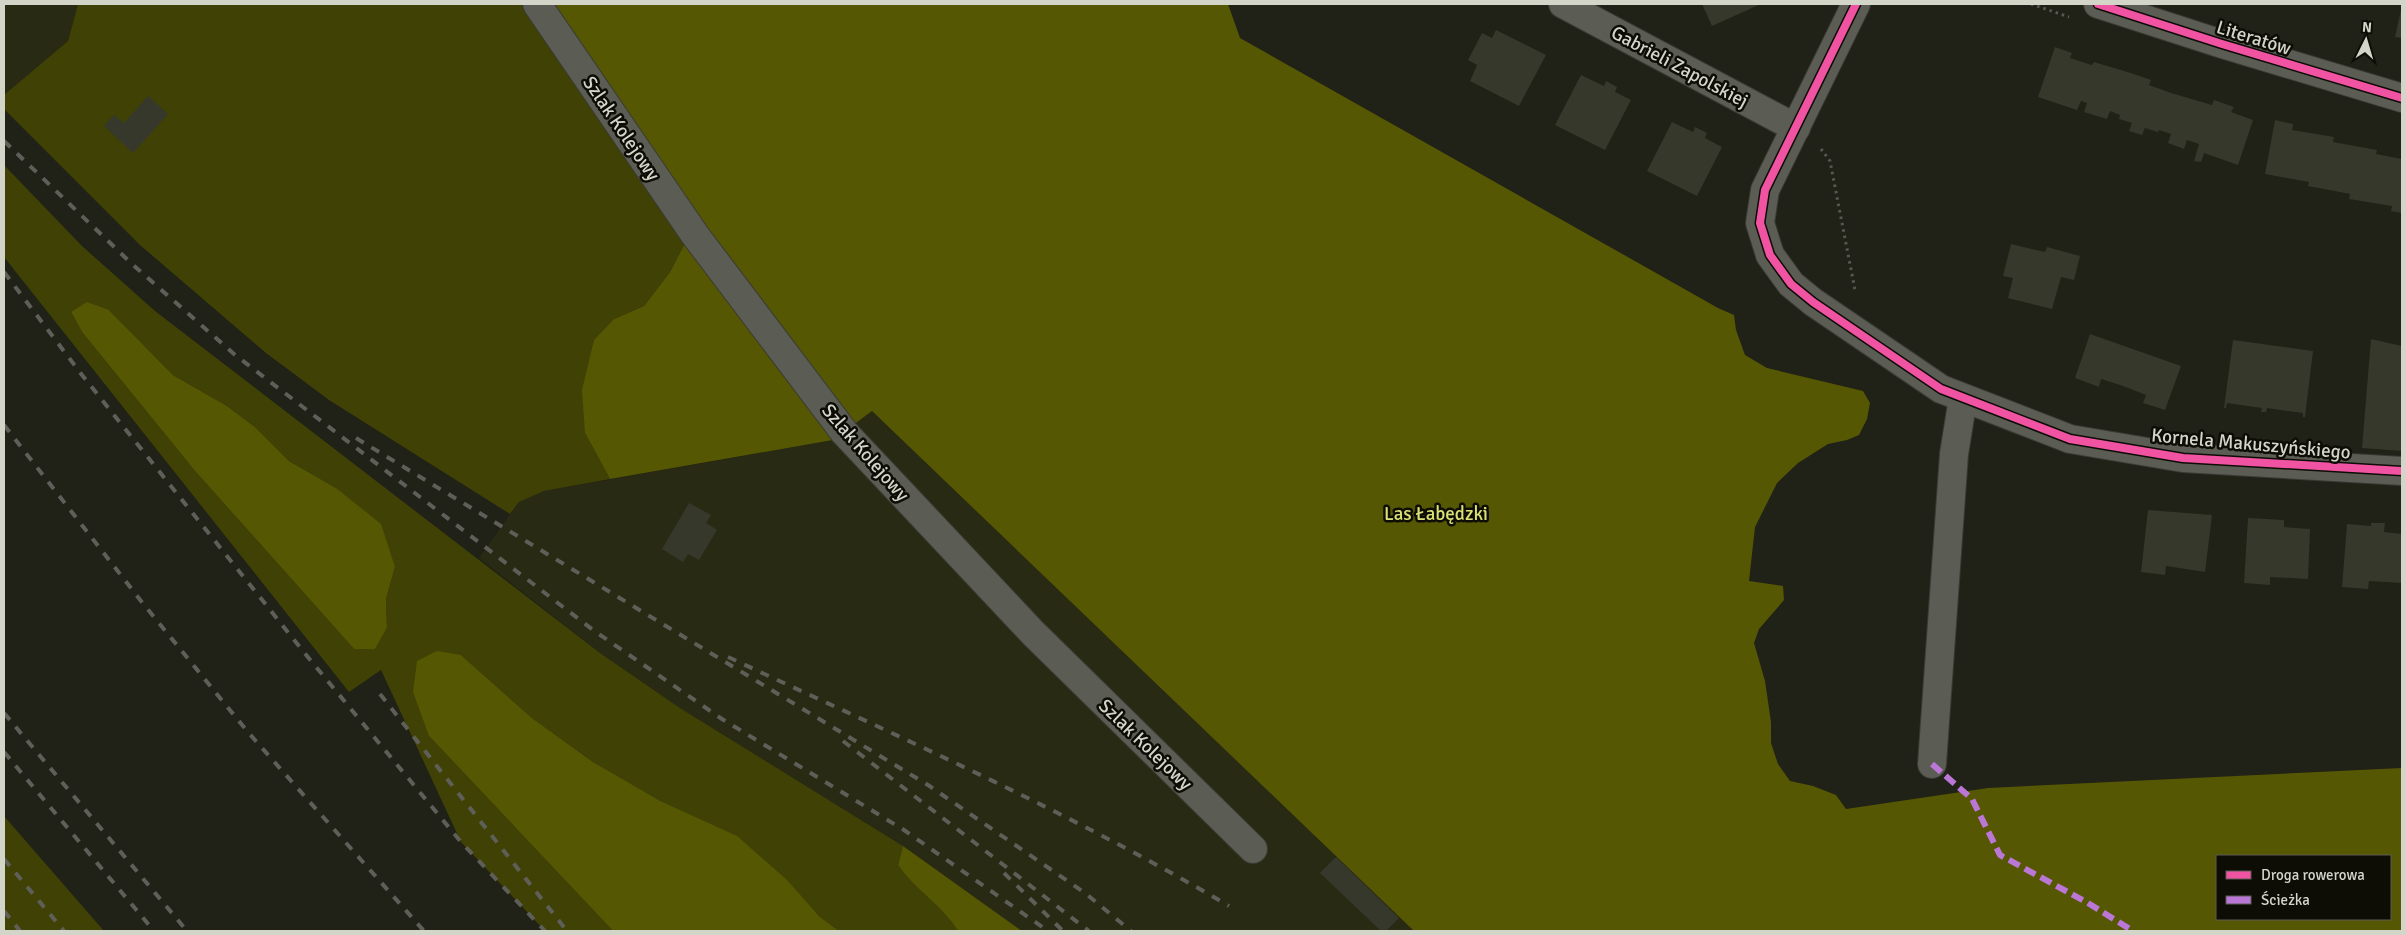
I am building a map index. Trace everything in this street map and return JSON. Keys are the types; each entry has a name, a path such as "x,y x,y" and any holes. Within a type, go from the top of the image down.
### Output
{"street":[{"name":"Szlak Kolejowy","path":"537,4 695,234 844,432 1032,633 1254,849"},
{"name":"Gabrieli Zapolskiej","path":"1564,4 1806,135"},
{"name":"Kornela Makuszyńskiego","path":"1856,4 1806,135 1765,190 1760,223 1770,255 1790,284 1813,302 1941,389 2070,439 2183,458 2402,471"},
{"name":"Literatów","path":"2098,4 2222,44 2402,98"},
{"path":"1932,764 1954,454 1963,398"}],"path":[{"path":"1806,135 1830,161 1855,293"}],"shaded area":[{"path":"4,4 78,4 68,41 4,95"},
{"path":"78,4 537,4 695,235 684,245 670,272 644,306 614,319 585,433 610,479 544,491 519,502 510,514 329,400 266,353 140,245 4,109 4,95 68,41"},
{"path":"4,165 82,246 155,311 600,653 680,708 903,846 898,865 912,882 944,913 958,931 839,931 819,916 786,880 593,762 532,718 461,655 429,736 613,931 545,931 461,842 381,670 349,692 4,257","holes":["109,310 173,375 227,406 255,427 289,461 336,488 395,567 386,599 387,628 375,649 354,649 195,471 82,332 71,312"]},
{"path":"872,411 1414,931 1022,931 903,846 680,708 600,653 479,558 519,502 544,491 833,440"},
{"path":"4,816 104,931 4,931"}],"green space":[{"name":"Las Łabędzki","path":"537,4 1228,4 1240,38 1718,308 1734,315 1736,330 1745,355 1767,368 1863,391 1870,403 1867,419 1859,435 1828,444 1798,463 1777,483 1755,527 1749,581 1783,586 1784,600 1759,629 1754,643 1765,681 1771,722 1771,743 1778,764 1790,781 1813,786 1836,795 1846,809 1988,788 2402,768 2402,931 1414,931 872,411 833,440 610,479 585,433 582,390 594,340 614,319 644,306 670,272 684,245 695,234"},
{"path":"87,302 109,310 173,375 227,406 255,427 289,461 336,488 381,524 395,567 386,599 387,628 375,649 354,649 195,471 82,332 71,312"},
{"path":"437,651 461,655 532,718 593,762 660,801 737,836 787,880 819,916 839,931 613,931 429,736 413,692 417,661"},
{"path":"903,846 1022,931 958,931 944,913 912,882 898,865"}],"building":[{"path":"1702,4 1761,4 1712,26"},
{"path":"2402,10 2402,38 2395,37"},
{"path":"1496,30 1546,55 1519,106 1470,81 1477,65 1468,60 1482,33 1492,38"},
{"path":"2055,47 2072,53 2070,58 2092,65 2094,62 2151,80 2149,85 2171,93 2212,105 2214,100 2234,107 2231,112 2253,120 2238,165 2204,153 2201,162 2194,161 2199,144 2187,140 2184,149 2168,143 2171,134 2159,130 2158,132 2145,128 2142,135 2129,131 2132,123 2119,119 2120,115 2110,111 2107,119 2084,112 2087,103 2081,101 2077,110 2038,97"},
{"path":"1581,75 1604,86 1606,81 1617,87 1615,92 1631,100 1605,150 1555,125"},
{"path":"148,96 168,114 133,153 104,126 114,115 124,123"},
{"path":"2275,120 2293,124 2292,130 2334,137 2333,142 2377,150 2376,154 2402,159 2402,213 2391,211 2392,206 2349,199 2350,194 2308,186 2309,182 2265,174"},
{"path":"1672,122 1693,132 1695,127 1707,133 1705,138 1722,147 1697,196 1647,171"},
{"path":"2011,244 2045,252 2047,247 2080,256 2074,280 2061,277 2052,309 2008,298 2013,278 2003,276"},
{"path":"2090,334 2181,366 2165,410 2143,403 2146,395 2123,386 2101,379 2099,387 2075,378"},
{"path":"2371,339 2402,346 2402,451 2362,448"},
{"path":"2233,340 2313,351 2305,417 2303,417 2303,413 2267,408 2266,412 2261,412 2262,408 2227,403 2226,408 2224,408"},
{"path":"689,503 711,515 706,523 717,530 699,560 688,554 683,562 662,549"},
{"path":"2148,510 2212,515 2205,572 2166,566 2165,575 2141,572"},
{"path":"2248,518 2284,520 2284,527 2310,529 2308,579 2270,577 2270,585 2244,583"},
{"path":"2371,523 2385,523 2384,532 2402,534 2402,583 2369,581 2368,589 2342,587 2347,524 2371,526"},
{"path":"1336,857 1399,918 1386,931 1381,931 1320,873"}],"railway":[{"path":"4,141 132,264 234,354 593,630 722,719 904,830 1048,931"},
{"path":"4,272 82,375 307,656 461,842 545,931"},
{"path":"4,425 141,601 247,731 424,931"},
{"path":"356,438 928,785 1085,893 1131,931"},
{"path":"728,657 1044,806 1107,838 1229,906"},
{"path":"380,694 567,931"},
{"path":"4,713 187,931"},
{"path":"843,741 1089,931"},
{"path":"4,752 154,931"},
{"path":"4,859 64,931"},
{"path":"1004,873 1063,931"},
{"path":"4,911 20,931"}],"marked path":[{"path":"1932,764 1972,799 2000,855 2088,903 2133,931"}],"cycle path":[{"path":"1856,4 1765,190 1760,223 1770,255 1791,284 1813,302 1941,389 2070,439 2183,458 2402,471"},
{"path":"2098,4 2222,44 2402,98"}]}
